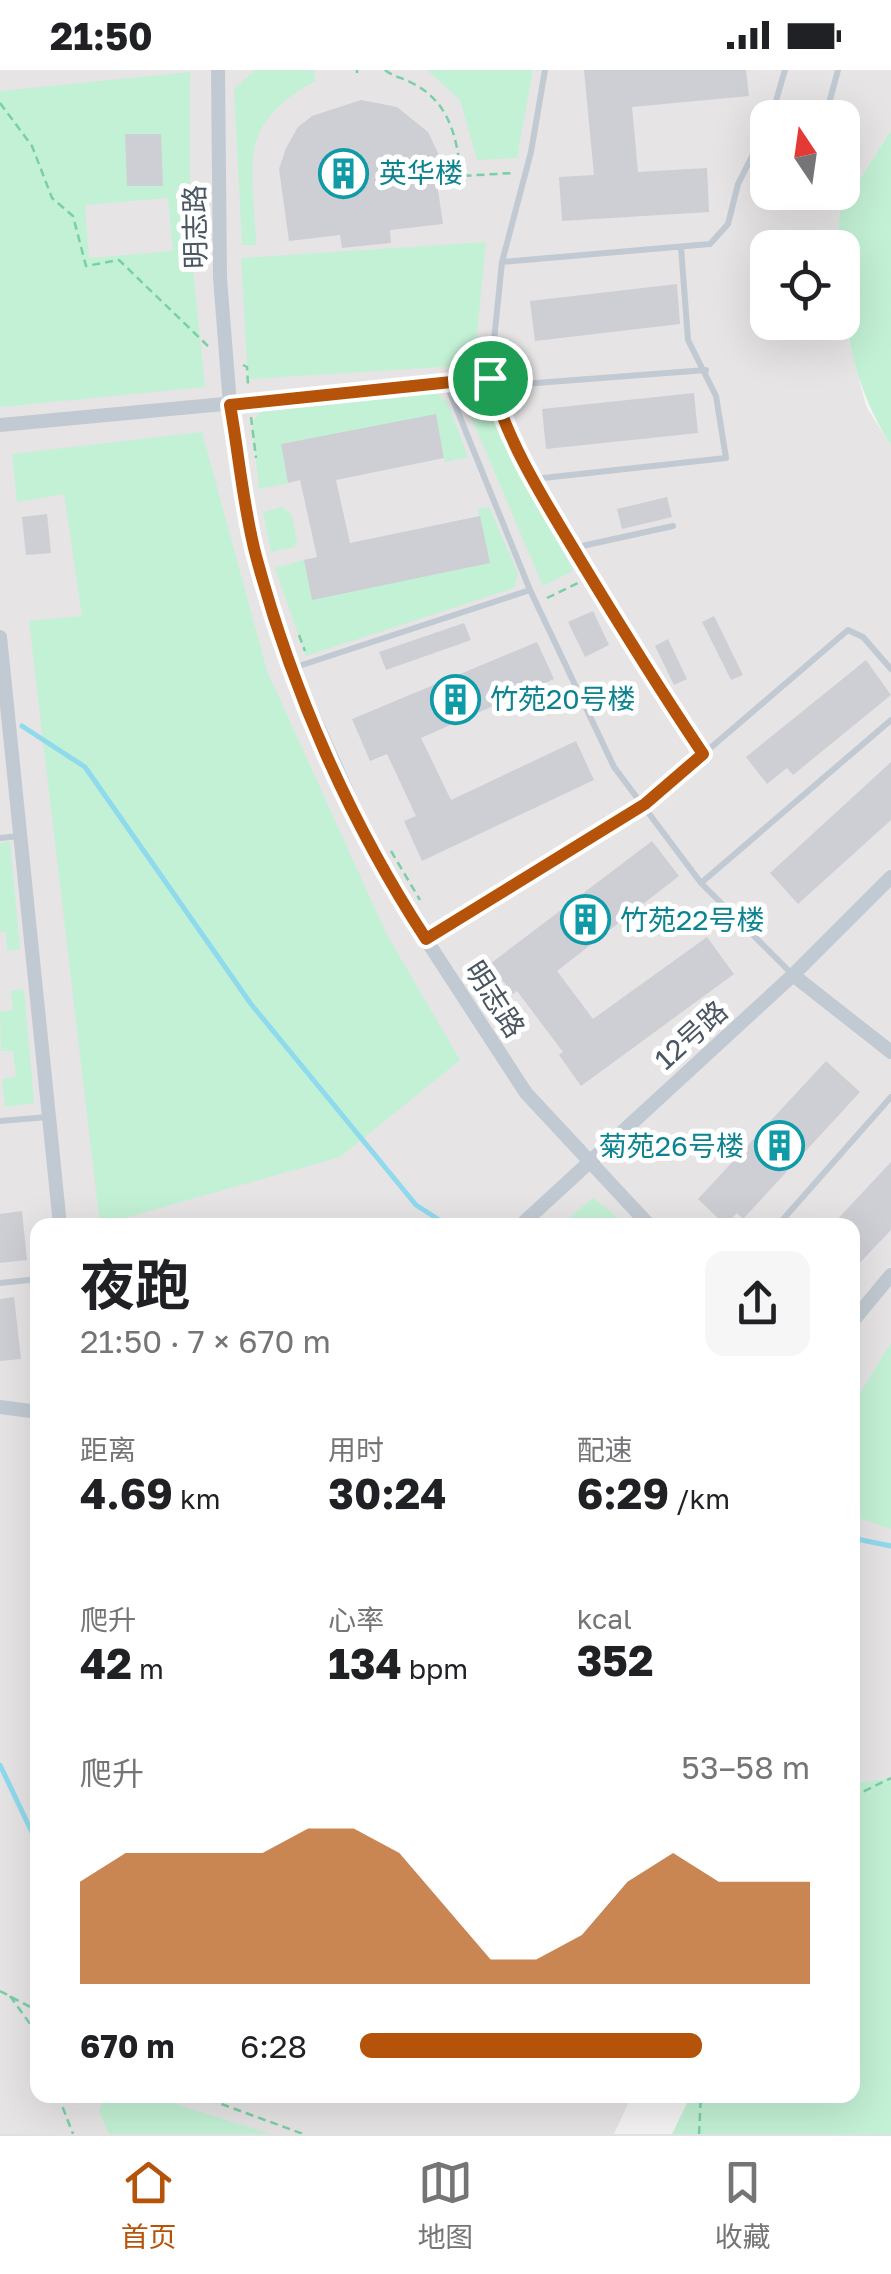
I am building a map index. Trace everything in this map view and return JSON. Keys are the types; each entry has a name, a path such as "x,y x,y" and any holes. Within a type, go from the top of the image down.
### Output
{"street":[{"name":"明志路","path":"218,70 220,278 230,405 256,554 292,668 384,874 526,1094 587,1164 642,1218"},
{"path":"0,425 490,378"},
{"path":"0,636 59,1218"},
{"name":"12号路","path":"529,1218 793,975 891,876"},
{"path":"793,975 891,1052"},
{"path":"860,1312 891,1275"},
{"path":"0,1407 30,1411"}],"lane":[{"path":"545,70 502,262 490,378 500,413 534,479 683,725"},
{"path":"776,100 785,70"},
{"path":"829,100 838,70"},
{"path":"502,262 710,244 728,224 738,184 750,160"},
{"path":"534,479 726,458 724,422 706,370 688,340 681,247"},
{"path":"490,378 512,376 523,384 706,370"},
{"path":"446,384 530,590 614,767 701,882 793,975"},
{"path":"573,548 673,526"},
{"path":"292,668 530,590"},
{"path":"426,939 645,804 848,630 864,637 891,670"},
{"path":"701,882 891,720"},
{"path":"0,838 21,836"},
{"path":"784,1218 891,1097"},
{"path":"0,1121 48,1118"},
{"path":"0,1283 30,1280"}],"path":[{"path":"384,70 416,84 444,107 458,141 461,176 524,172"},
{"path":"0,103 32,146 52,198 73,216"},
{"path":"536,603 590,576"},
{"path":"860,1793 891,1778"},
{"path":"0,1991 30,2007"},
{"path":"10,1996 30,2024"},
{"path":"61,2103 73,2134"},
{"path":"219,2103 303,2134"},
{"path":"699,2134 700,2103"}],"shaded area":[{"path":"0,70 891,70 891,130 860,178 860,100 750,100 750,210 840,210 838,230 750,230 750,340 849,340 866,406 891,446 891,1778 860,1782 860,1218 30,1218 30,2103 628,2103 614,2134 0,2134"}],"green space":[{"path":"255,70 314,70 315,81 271,114 260,131 252,169 256,245 242,245 234,89"},
{"path":"427,70 533,70 517,158 477,160 460,100"},
{"path":"190,72 190,239 205,387 0,407 0,91","holes":["168,198 173,251 89,258 85,205"]},
{"path":"891,130 891,446 866,398 850,340 860,340 860,230 838,230 840,210 860,210 860,179"},
{"path":"486,242 474,365 248,379 241,258"},
{"path":"438,393 448,404 468,457 445,462 436,415 281,444 288,483 259,489 252,422 261,412"},
{"path":"483,394 573,571 543,586 462,396"},
{"path":"202,432 267,671 386,933 460,1060 340,1157 125,1218 99,1218 29,621 82,616 64,494 17,502 12,454"},
{"path":"282,507 292,515 297,542 294,547 271,552 263,512"},
{"path":"489,507 518,573 514,588 306,656 275,568 304,560 312,599 489,563 478,509"},
{"path":"10,842 20,949 7,951 6,932 0,932 0,843"},
{"path":"24,989 34,1103 5,1107 2,1079 16,1077 13,1051 1,1051 0,1012 13,1010 11,991"},
{"path":"593,1198 618,1218 569,1218"},
{"path":"891,1343 891,1529 860,1518 860,1393"},
{"path":"891,1778 891,2134 672,2134 687,2103 860,2103 860,1782"},
{"path":"102,2103 172,2103 271,2134 109,2134 99,2112"}],"building":[{"path":"584,70 746,70 749,96 632,107 638,172 707,168 709,212 562,221 559,177 594,175"},
{"name":"英华楼","path":"361,100 397,107 428,132 438,153 440,168 435,169 443,224 390,230 391,243 342,248 340,235 289,241 279,169 286,148 298,127 312,116"},
{"path":"125,134 161,134 163,186 127,186"},
{"path":"677,284 680,324 535,341 530,301"},
{"path":"694,393 698,433 546,449 542,409"},
{"path":"436,414 444,458 336,480 350,543 480,516 490,563 312,600 304,560 317,557 300,480 288,483 281,444"},
{"path":"667,497 672,517 622,529 617,509"},
{"path":"47,514 51,553 26,555 22,517"},
{"path":"593,611 609,645 585,657 568,622"},
{"path":"714,616 743,675 731,680 702,622"},
{"path":"464,623 471,640 386,670 379,652"},
{"path":"668,639 687,679 674,685 655,646"},
{"path":"537,642 554,679 421,738 451,800 576,741 594,780 422,861 404,821 416,816 387,754 370,761 352,719"},
{"path":"866,660 891,695 793,775 787,768 767,784 746,757"},
{"path":"891,762 891,820 798,904 770,873"},
{"path":"652,841 679,876 557,971 593,1019 707,937 734,974 581,1086 559,1055 563,1052 517,991 513,994 490,964"},
{"name":"菊苑26号楼","path":"826,1061 860,1092 744,1218 737,1213 732,1218 718,1218 698,1199"},
{"path":"891,1162 891,1230 860,1263 860,1218 839,1218"},
{"path":"22,1211 27,1260 0,1263 0,1214"},
{"path":"14,1297 21,1359 0,1361 0,1299"}],"waterway":[{"path":"22,726 85,767 251,1004 416,1205 436,1218"},
{"path":"860,1540 891,1546"},
{"path":"0,1765 30,1828"}],"place":[{"name":"英华楼","path":"344,173"},
{"name":"竹苑20号楼","path":"455,699"},
{"name":"竹苑22号楼","path":"585,920"},
{"name":"菊苑26号楼","path":"779,1146"}],"route":[{"path":"490,378 500,413 550,509 620,628 703,754 645,804 426,939 384,874 316,730 292,668 256,554 230,405 490,378"}]}
